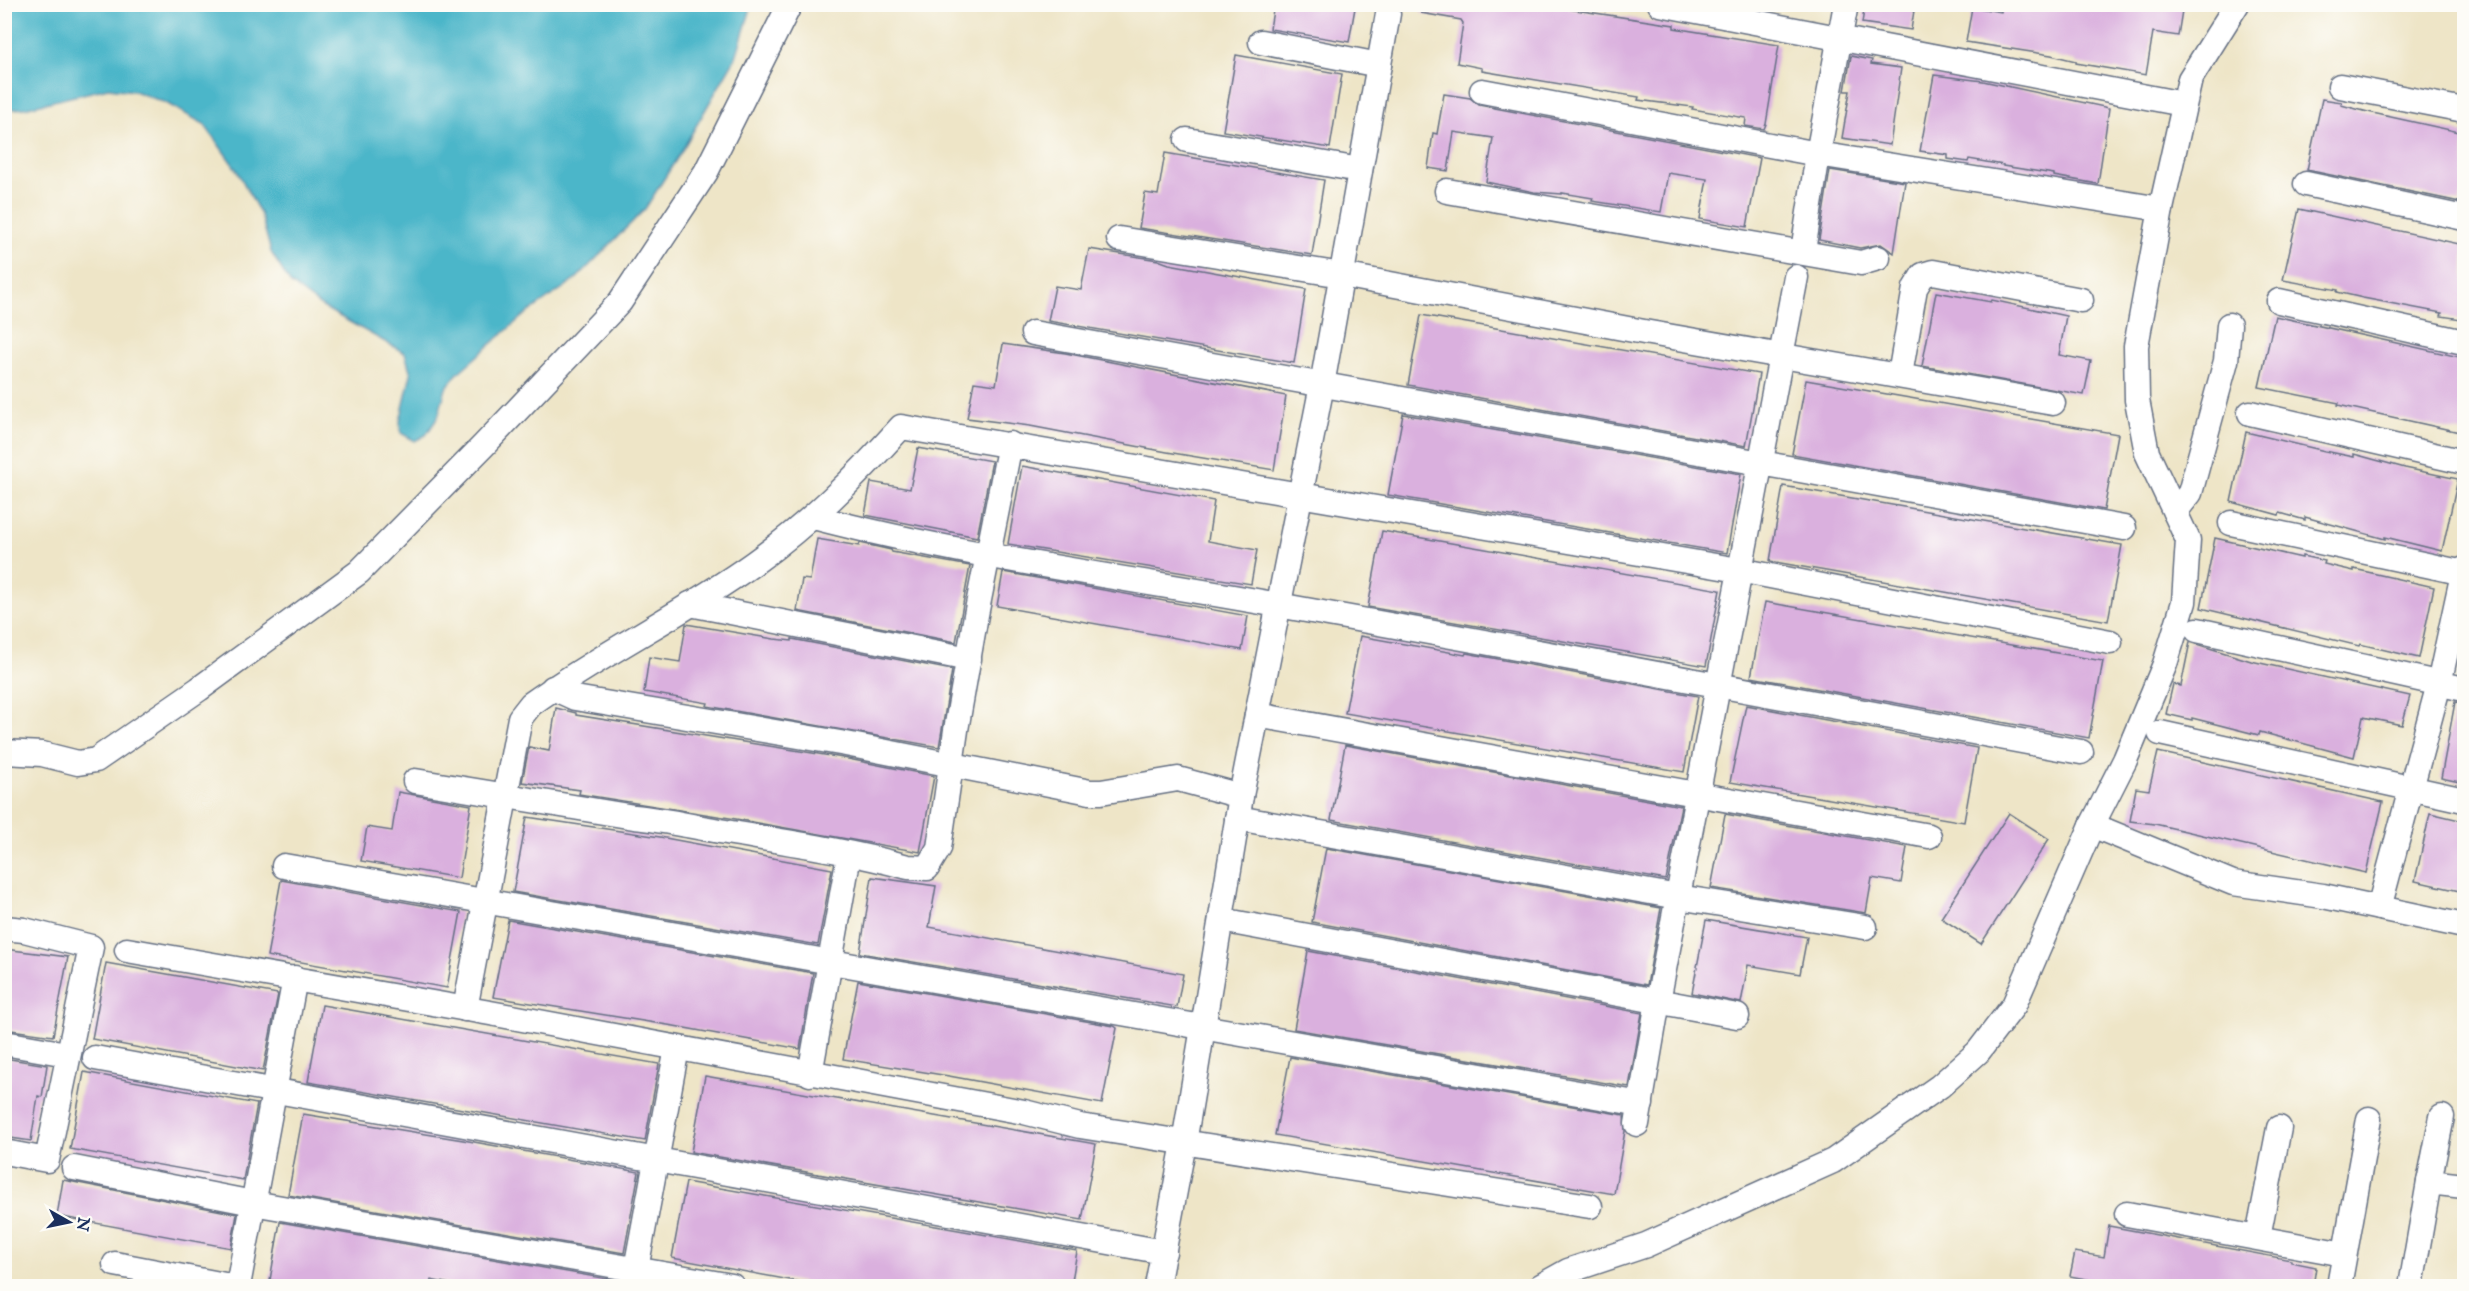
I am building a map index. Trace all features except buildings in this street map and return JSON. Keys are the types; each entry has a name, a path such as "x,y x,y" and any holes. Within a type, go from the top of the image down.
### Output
{"street":[{"path":"4,752 42,754 78,763 96,760 199,689 359,572 620,303 706,172 790,4"},
{"path":"1660,4 2183,104"},
{"path":"1803,251 1818,154 1846,4"},
{"path":"1541,1287 1568,1271 1646,1245 1833,1161 1940,1086 1978,1052 2014,1005 2092,825 2125,760 2165,664 2184,602 2188,540 2147,453 2137,400 2136,346 2161,209 2190,79 2236,5"},
{"path":"1158,1287 1239,807 1322,385 1388,14"},
{"path":"1261,42 1379,65"},
{"path":"2340,86 2464,110"},
{"path":"1482,91 1818,154 2161,209"},
{"path":"1186,140 1360,170"},
{"path":"2306,184 2464,218"},
{"path":"1447,190 1861,263 1878,258"},
{"path":"1119,239 1342,275 1632,330 2053,403"},
{"path":"1900,375 1915,288 1923,275 1933,272 2081,300"},
{"path":"285,866 829,963 1203,1026 1639,1114 1717,686 1796,277"},
{"path":"2279,301 2464,342"},
{"path":"2175,512 2190,493 2226,362 2229,325"},
{"path":"1033,333 2124,528"},
{"path":"2250,413 2464,462"},
{"path":"465,1009 520,718 531,704 553,688 753,563 813,517 848,486 901,427 1739,570 2110,642"},
{"path":"415,781 634,817 680,822 908,867 927,867 939,848 969,659 1010,444"},
{"path":"813,517 884,536 1279,605 2081,752"},
{"path":"2231,523 2464,572 2439,684 2379,908"},
{"path":"690,604 969,659"},
{"path":"2197,630 2464,689"},
{"path":"553,688 574,698 846,744 1090,792 1178,779 1239,807 1678,897 1865,927"},
{"path":"1257,715 1929,836"},
{"path":"2160,733 2409,790 2464,800"},
{"path":"2092,825 2233,883 2322,896 2464,926"},
{"path":"810,1074 849,855"},
{"path":"1221,920 1737,1016"},
{"path":"4,928 24,930 91,947 67,1054 47,1160 4,1152"},
{"path":"127,950 465,1009 1024,1112 1080,1125 1590,1206"},
{"path":"238,1287 295,978"},
{"path":"4,1042 67,1054"},
{"path":"634,1278 677,1048"},
{"path":"95,1058 1164,1252"},
{"path":"2410,1287 2442,1117"},
{"path":"2339,1287 2369,1119"},
{"path":"2258,1237 2279,1128"},
{"path":"74,1168 634,1278 732,1287"},
{"path":"2429,1182 2464,1186"},
{"path":"2127,1214 2344,1254"},
{"path":"115,1264 230,1287"}],"water":[{"path":"4,5 752,5 736,57 645,209 576,279 523,316 458,373 446,388 438,417 426,435 415,441 401,433 400,421 411,374 405,353 321,306 290,283 271,252 261,215 236,169 204,124 166,103 134,91 108,88 24,108 5,110"}]}
